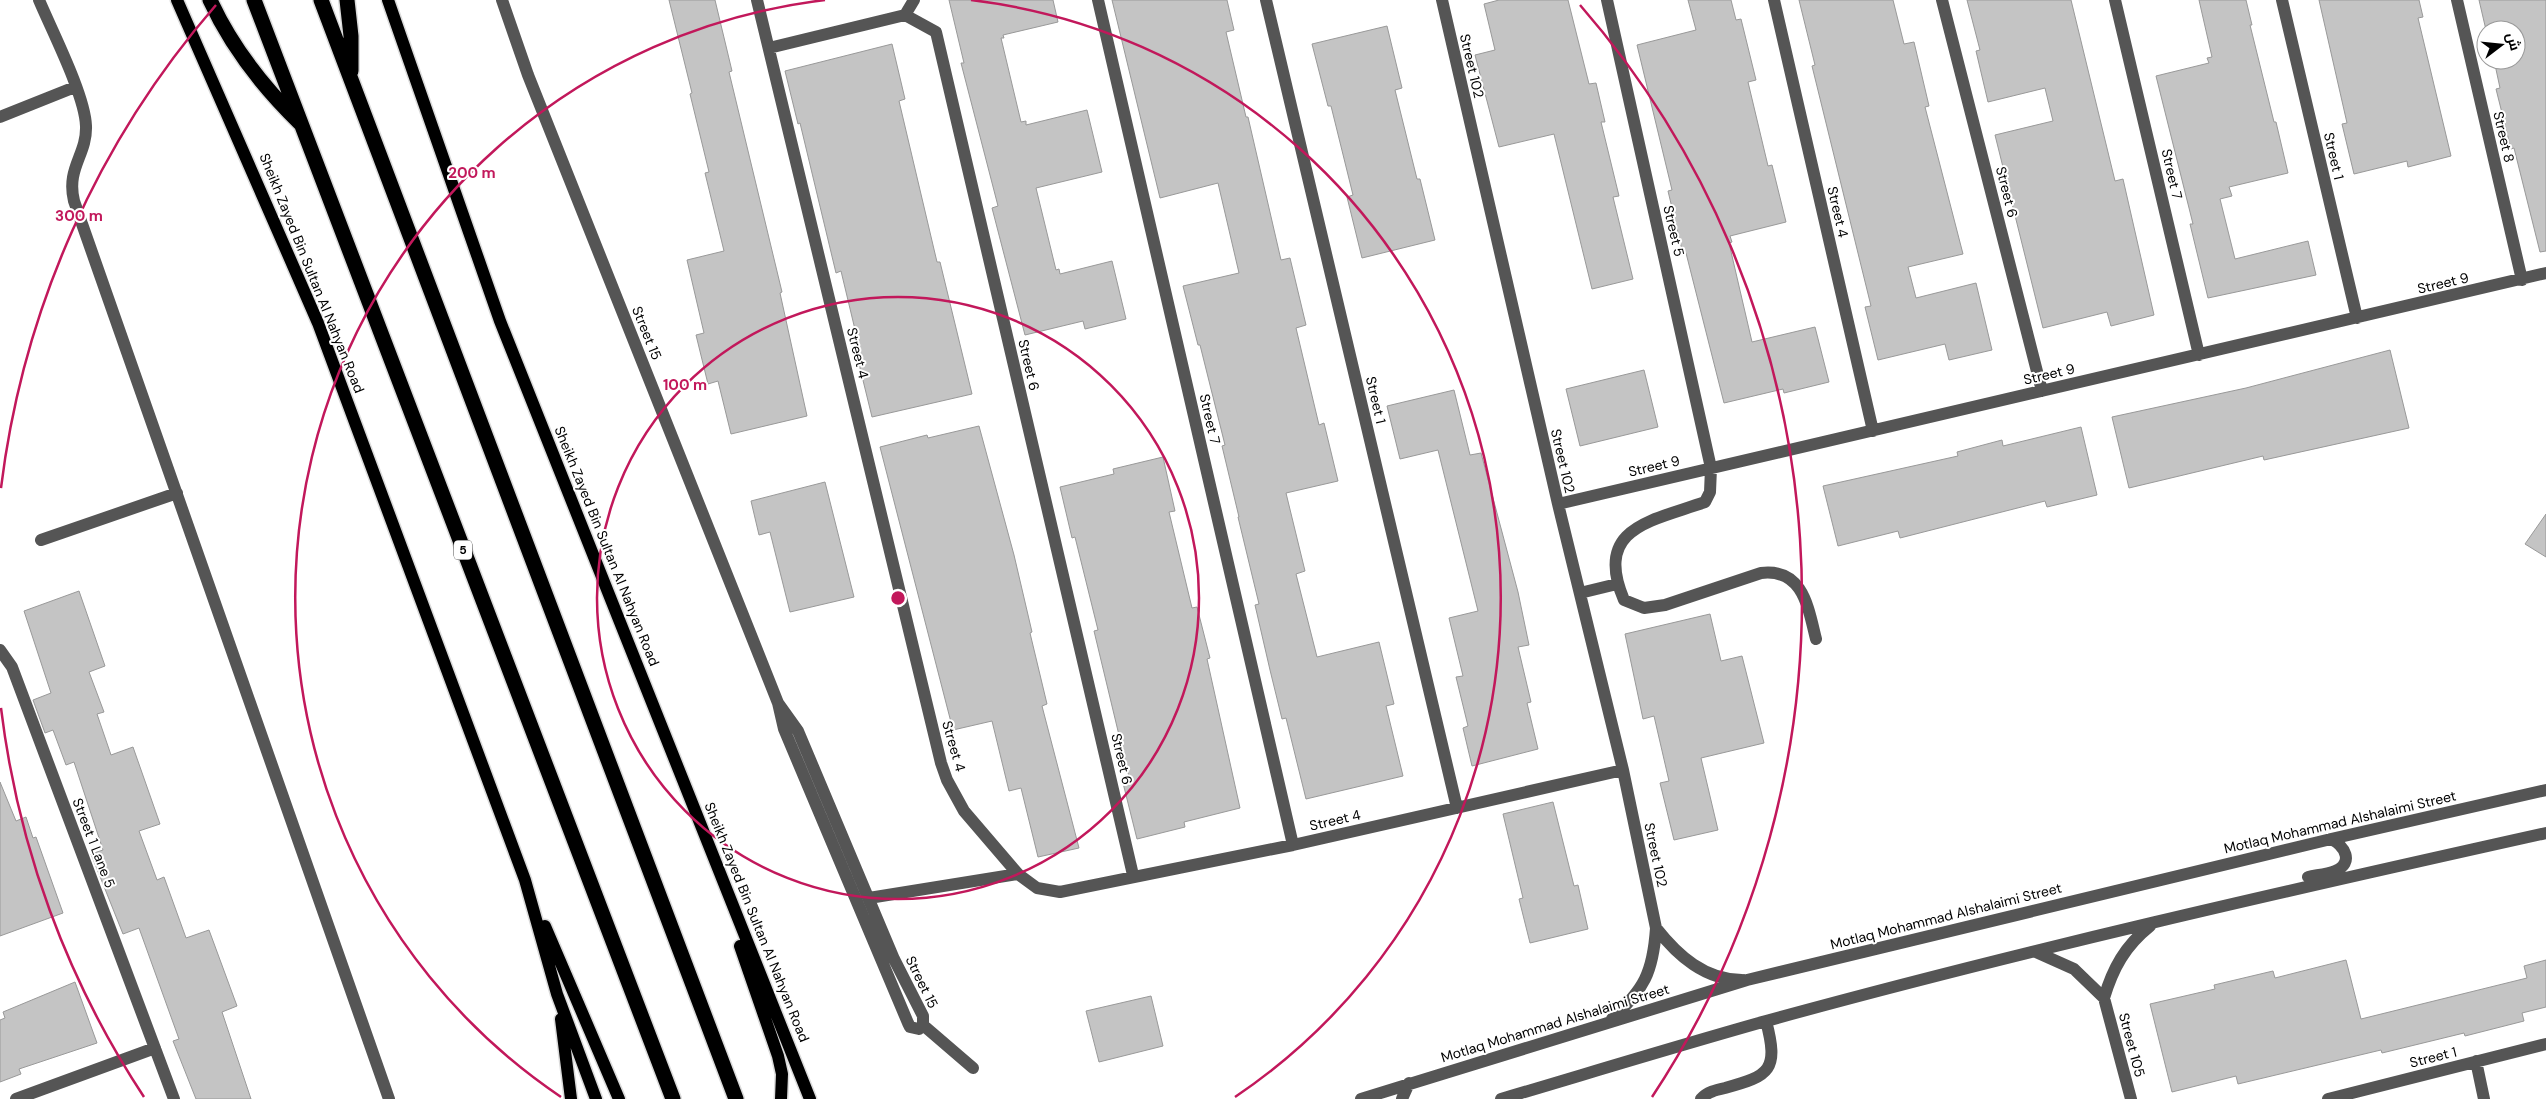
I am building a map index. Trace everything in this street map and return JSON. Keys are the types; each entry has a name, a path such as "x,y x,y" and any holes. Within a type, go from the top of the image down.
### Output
{"highway":[{"path":"210,0 246,61 303,127"},
{"name":"5","path":"254,0 673,1099"},
{"path":"321,0 736,1099"},
{"path":"347,0 352,36 351,78"}],"main road":[{"name":"Sheikh Zayed Bin Sultan Al Nahyan Road","path":"178,0 318,323 525,880 557,994 596,1099"},
{"name":"Sheikh Zayed Bin Sultan Al Nahyan Road","path":"388,0 500,321 810,1099"},
{"path":"691,802 778,1056 782,1074 781,1099"},
{"path":"525,880 619,1099"},
{"path":"557,994 571,1099"}],"street":[{"path":"39,0 85,113 86,128 84,142 72,174 72,192 389,1099"},
{"name":"Street 15","path":"502,0 528,75 778,703 784,729 908,1023 915,1029 923,1025 923,1016 903,978 798,731 778,703"},
{"name":"Street 4","path":"757,0 941,763 947,780 964,811 1018,874 1037,888 1060,892 1133,875 1293,845 1623,770"},
{"path":"769,48 906,15 914,0"},
{"name":"Street 7","path":"1098,0 1293,845"},
{"name":"Street 1","path":"1266,0 1457,808"},
{"name":"Street 102","path":"1442,0 1558,504 1623,770 1656,928 1654,953 1647,976 1635,998 1610,1021"},
{"name":"Street 5","path":"1607,0 1711,468 1710,492 1705,502 1642,524 1629,532 1618,546 1615,564 1617,584"},
{"name":"Street 4","path":"1774,0 1873,430"},
{"name":"Street 6","path":"1942,0 2042,391"},
{"name":"Street 7","path":"2115,0 2199,355"},
{"name":"Street 1","path":"2282,0 2357,318"},
{"name":"Street 8","path":"2457,0 2522,280"},
{"name":"Street 6","path":"906,15 936,32 1133,875"},
{"path":"0,117 75,87"},
{"name":"Street 9","path":"1558,504 2546,273"},
{"path":"42,540 176,492"},
{"path":"1580,593 1617,584 1624,600 1644,608 1665,605 1761,573 1774,571 1786,575 1800,588 1816,639"},
{"name":"Street 1 Lane 5","path":"0,650 12,668 174,1099"},
{"name":"Motlaq Mohammad Alshalaimi Street","path":"1361,1099 1747,980 2331,839 2546,790"},
{"path":"1501,1099 1766,1021 2036,952 2153,924 2230,903 2546,833"},
{"path":"2230,903 2246,893 2336,871 2342,867 2347,858 2346,851 2340,843 2331,839"},
{"path":"869,898 1018,874"},
{"path":"2036,952 2074,969 2104,998 2110,976 2121,956 2135,938 2153,924"},
{"name":"Street 102","path":"1656,928 1671,948 1690,964 1711,974 1735,980 1747,980"},
{"name":"Street 105","path":"2104,998 2131,1099"},
{"path":"1701,1099 1714,1091 1756,1080 1768,1068 1772,1054 1766,1021"},
{"path":"923,1025 973,1068"},
{"name":"Street 1","path":"2328,1099 2546,1044"},
{"path":"16,1099 155,1048"},
{"path":"2476,1061 2484,1099"},
{"path":"1402,1099 1410,1083"}],"building":[{"path":"669,0 715,0 732,71 729,72 782,292 780,293 807,416 731,434 718,381 708,384 696,335 704,333 687,260 724,251 705,173 709,172 690,94 692,93"},
{"path":"949,0 1053,0 1058,22 1003,35 1004,38 1001,38 1021,122 1026,121 1026,125 1087,110 1102,172 1036,188 1056,270 1059,269 1060,274 1112,261 1126,319 1085,329 1083,321 1025,335 992,208 998,206 961,63 964,63"},
{"path":"1112,0 1227,0 1234,30 1226,32 1281,260 1290,258 1306,325 1296,328 1319,425 1324,423 1338,481 1286,493 1305,571 1296,574 1317,657 1379,642 1394,704 1386,706 1403,776 1306,799 1286,718 1282,719 1270,670 1255,605 1259,604 1222,446 1225,445 1183,286 1239,273 1218,183 1160,198"},
{"path":"1499,0 1568,0 1589,84 1596,83 1605,122 1601,122 1619,196 1613,197 1633,279 1592,289 1554,134 1499,147 1475,55 1495,50 1484,4"},
{"path":"1688,0 1731,0 1736,20 1741,19 1756,80 1748,82 1768,166 1772,165 1786,222 1730,236 1732,242 1729,243 1752,342 1815,327 1829,382 1784,393 1783,389 1724,403 1686,253 1683,254 1668,191 1672,190 1637,45 1696,30"},
{"path":"1799,0 1893,0 1904,44 1914,42 1929,106 1925,107 1963,254 1908,267 1916,298 1976,283 1992,350 1949,360 1945,344 1878,360 1865,307 1871,306 1812,66 1815,65"},
{"path":"1967,0 2071,0 2115,181 2123,179 2154,315 2111,326 2107,312 2043,328 1995,135 2053,121 2045,88 1988,102 1976,51 1980,50"},
{"path":"2199,0 2246,0 2252,25 2250,25 2288,173 2229,187 2232,196 2220,199 2235,259 2308,241 2316,275 2208,298 2190,224 2193,224 2156,76 2209,63 2207,58 2212,57"},
{"path":"2319,0 2419,0 2423,17 2418,18 2451,156 2408,167 2407,161 2354,174 2342,124 2347,123"},
{"path":"2479,0 2546,0 2546,251 2540,252 2514,148 2511,149 2496,89 2500,88 2496,70 2526,70 2526,20 2484,20"},
{"path":"1387,26 1402,88 1395,90 1417,179 1420,179 1435,240 1362,258 1347,197 1353,195 1331,106 1328,106 1312,44"},
{"path":"892,44 905,99 899,101 937,262 940,262 972,394 872,417 859,364 863,363 841,271 836,273 800,123 798,124 785,71"},
{"path":"2390,350 2409,428 2264,460 2263,456 2129,488 2112,417 2246,388"},
{"path":"1644,370 1658,427 1580,446 1566,389"},
{"path":"1454,390 1470,455 1481,453 1518,592 1529,645 1518,647 1531,702 1527,703 1538,749 1472,766 1463,728 1468,726 1456,677 1463,676 1449,618 1478,611 1438,450 1400,459 1387,406"},
{"path":"979,426 1014,555 1047,704 1042,706 1079,848 1038,857 1021,788 1009,791 992,721 953,730 880,447 927,435 928,438"},
{"path":"2081,427 2097,495 2047,507 2045,501 1900,538 1898,531 1838,546 1823,486 1958,456 1957,452 2002,440 2003,446"},
{"path":"1163,457 1175,511 1169,512 1192,608 1197,607 1210,658 1207,659 1240,808 1184,822 1185,827 1137,839 1123,783 1130,781 1094,631 1098,630 1075,537 1072,538 1060,487 1114,474 1113,469"},
{"path":"825,482 854,597 790,612 770,532 759,535 751,501"},
{"path":"2546,514 2546,557 2525,544"},
{"path":"79,591 105,666 89,672 104,712 97,714 111,755 133,747 160,824 139,831 157,880 164,877 186,938 209,930 237,1006 222,1012 251,1099 196,1099 173,1041 179,1039 139,928 123,934 91,854 103,850 74,762 66,765 53,730 45,733 33,700 51,693 24,611"},
{"path":"1710,614 1721,661 1742,656 1764,743 1701,758 1718,830 1674,840 1660,783 1669,781 1654,716 1643,719 1625,634"},
{"path":"0,782 16,821 26,817 33,838 36,837 63,913 0,936"},
{"path":"1553,802 1574,886 1578,885 1588,929 1530,943 1519,899 1523,898 1503,814"},
{"path":"2346,960 2361,1019 2527,978 2524,966 2546,960 2546,1007 2522,1013 2524,1021 2465,1036 2464,1033 2382,1053 2381,1050 2238,1084 2236,1076 2172,1092 2150,1004 2215,989 2214,985 2273,971 2275,978"},
{"path":"75,982 97,1043 19,1069 21,1074 0,1082 0,1020 5,1018 3,1012"},
{"path":"1151,996 1163,1046 1099,1062 1086,1011"}]}
